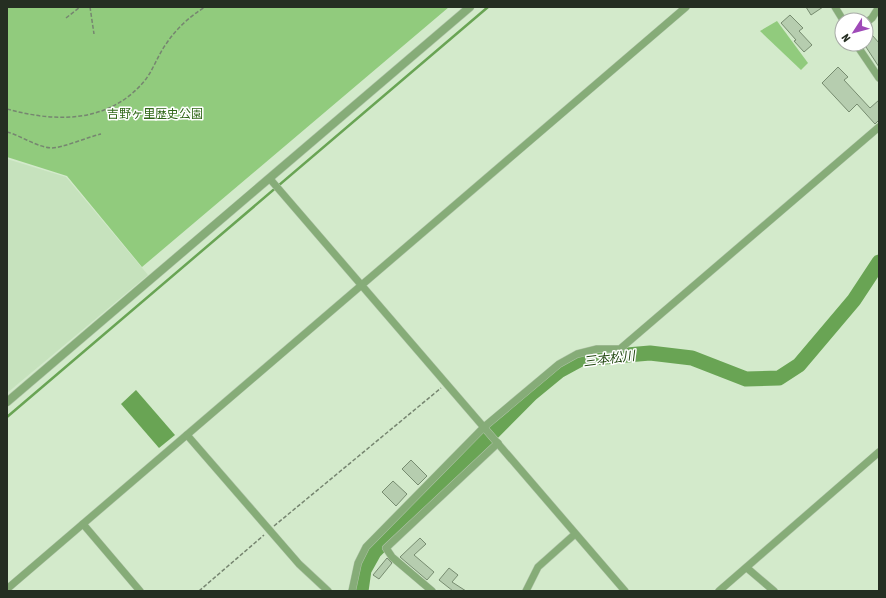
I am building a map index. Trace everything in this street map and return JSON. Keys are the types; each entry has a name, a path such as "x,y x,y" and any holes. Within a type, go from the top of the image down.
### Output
{"street":[{"path":"7,402 470,7"},
{"path":"7,589 686,7"},
{"path":"861,52 879,78"},
{"path":"352,591 358,563 366,547 484,427 559,364 577,354 597,349 620,348 879,127"},
{"path":"270,179 625,591"},
{"path":"187,436 299,564 328,591"},
{"path":"432,591 392,557 386,548 498,443"},
{"path":"719,591 748,568 879,452"},
{"path":"83,524 140,591"},
{"path":"526,591 538,567 575,534"},
{"path":"748,568 774,591"}],"path":[{"path":"66,18 80,7"},
{"path":"90,7 94,34"},
{"path":"7,109 66,119 97,113 134,91 146,79 165,45 175,32 184,22 205,7"},
{"path":"7,132 50,148 60,147 80,139 101,134"},
{"path":"199,591 269,530 446,384"}],"shaded area":[{"path":"7,159 66,177 148,275 7,393"},
{"path":"136,390 175,435 159,448 121,404"}],"green space":[{"name":"吉野ヶ里歴史公園","path":"7,7 449,7 142,267 67,176 7,157"},
{"path":"777,21 808,63 801,70 760,31"}],"building":[{"path":"806,7 823,7 811,15"},
{"path":"790,15 803,28 799,31 812,45 804,52 781,23"},
{"path":"874,37 879,43 879,67 869,52 874,52"},
{"path":"838,67 848,77 844,80 870,108 879,100 879,120 875,124 857,104 849,112 822,83"},
{"path":"411,460 427,476 418,485 402,469"},
{"path":"393,481 407,494 396,506 382,492"},
{"path":"420,538 426,544 414,555 434,572 427,580 400,557"},
{"path":"387,558 392,563 379,579 373,575"},
{"path":"449,568 458,575 452,582 466,591 453,591 439,580"}],"waterway":[{"path":"7,417 488,7"},
{"name":"三本松川","path":"361,591 364,570 374,552 531,394 559,371 581,359 650,353 692,358 746,379 779,378 799,365 854,300 879,262"}]}
